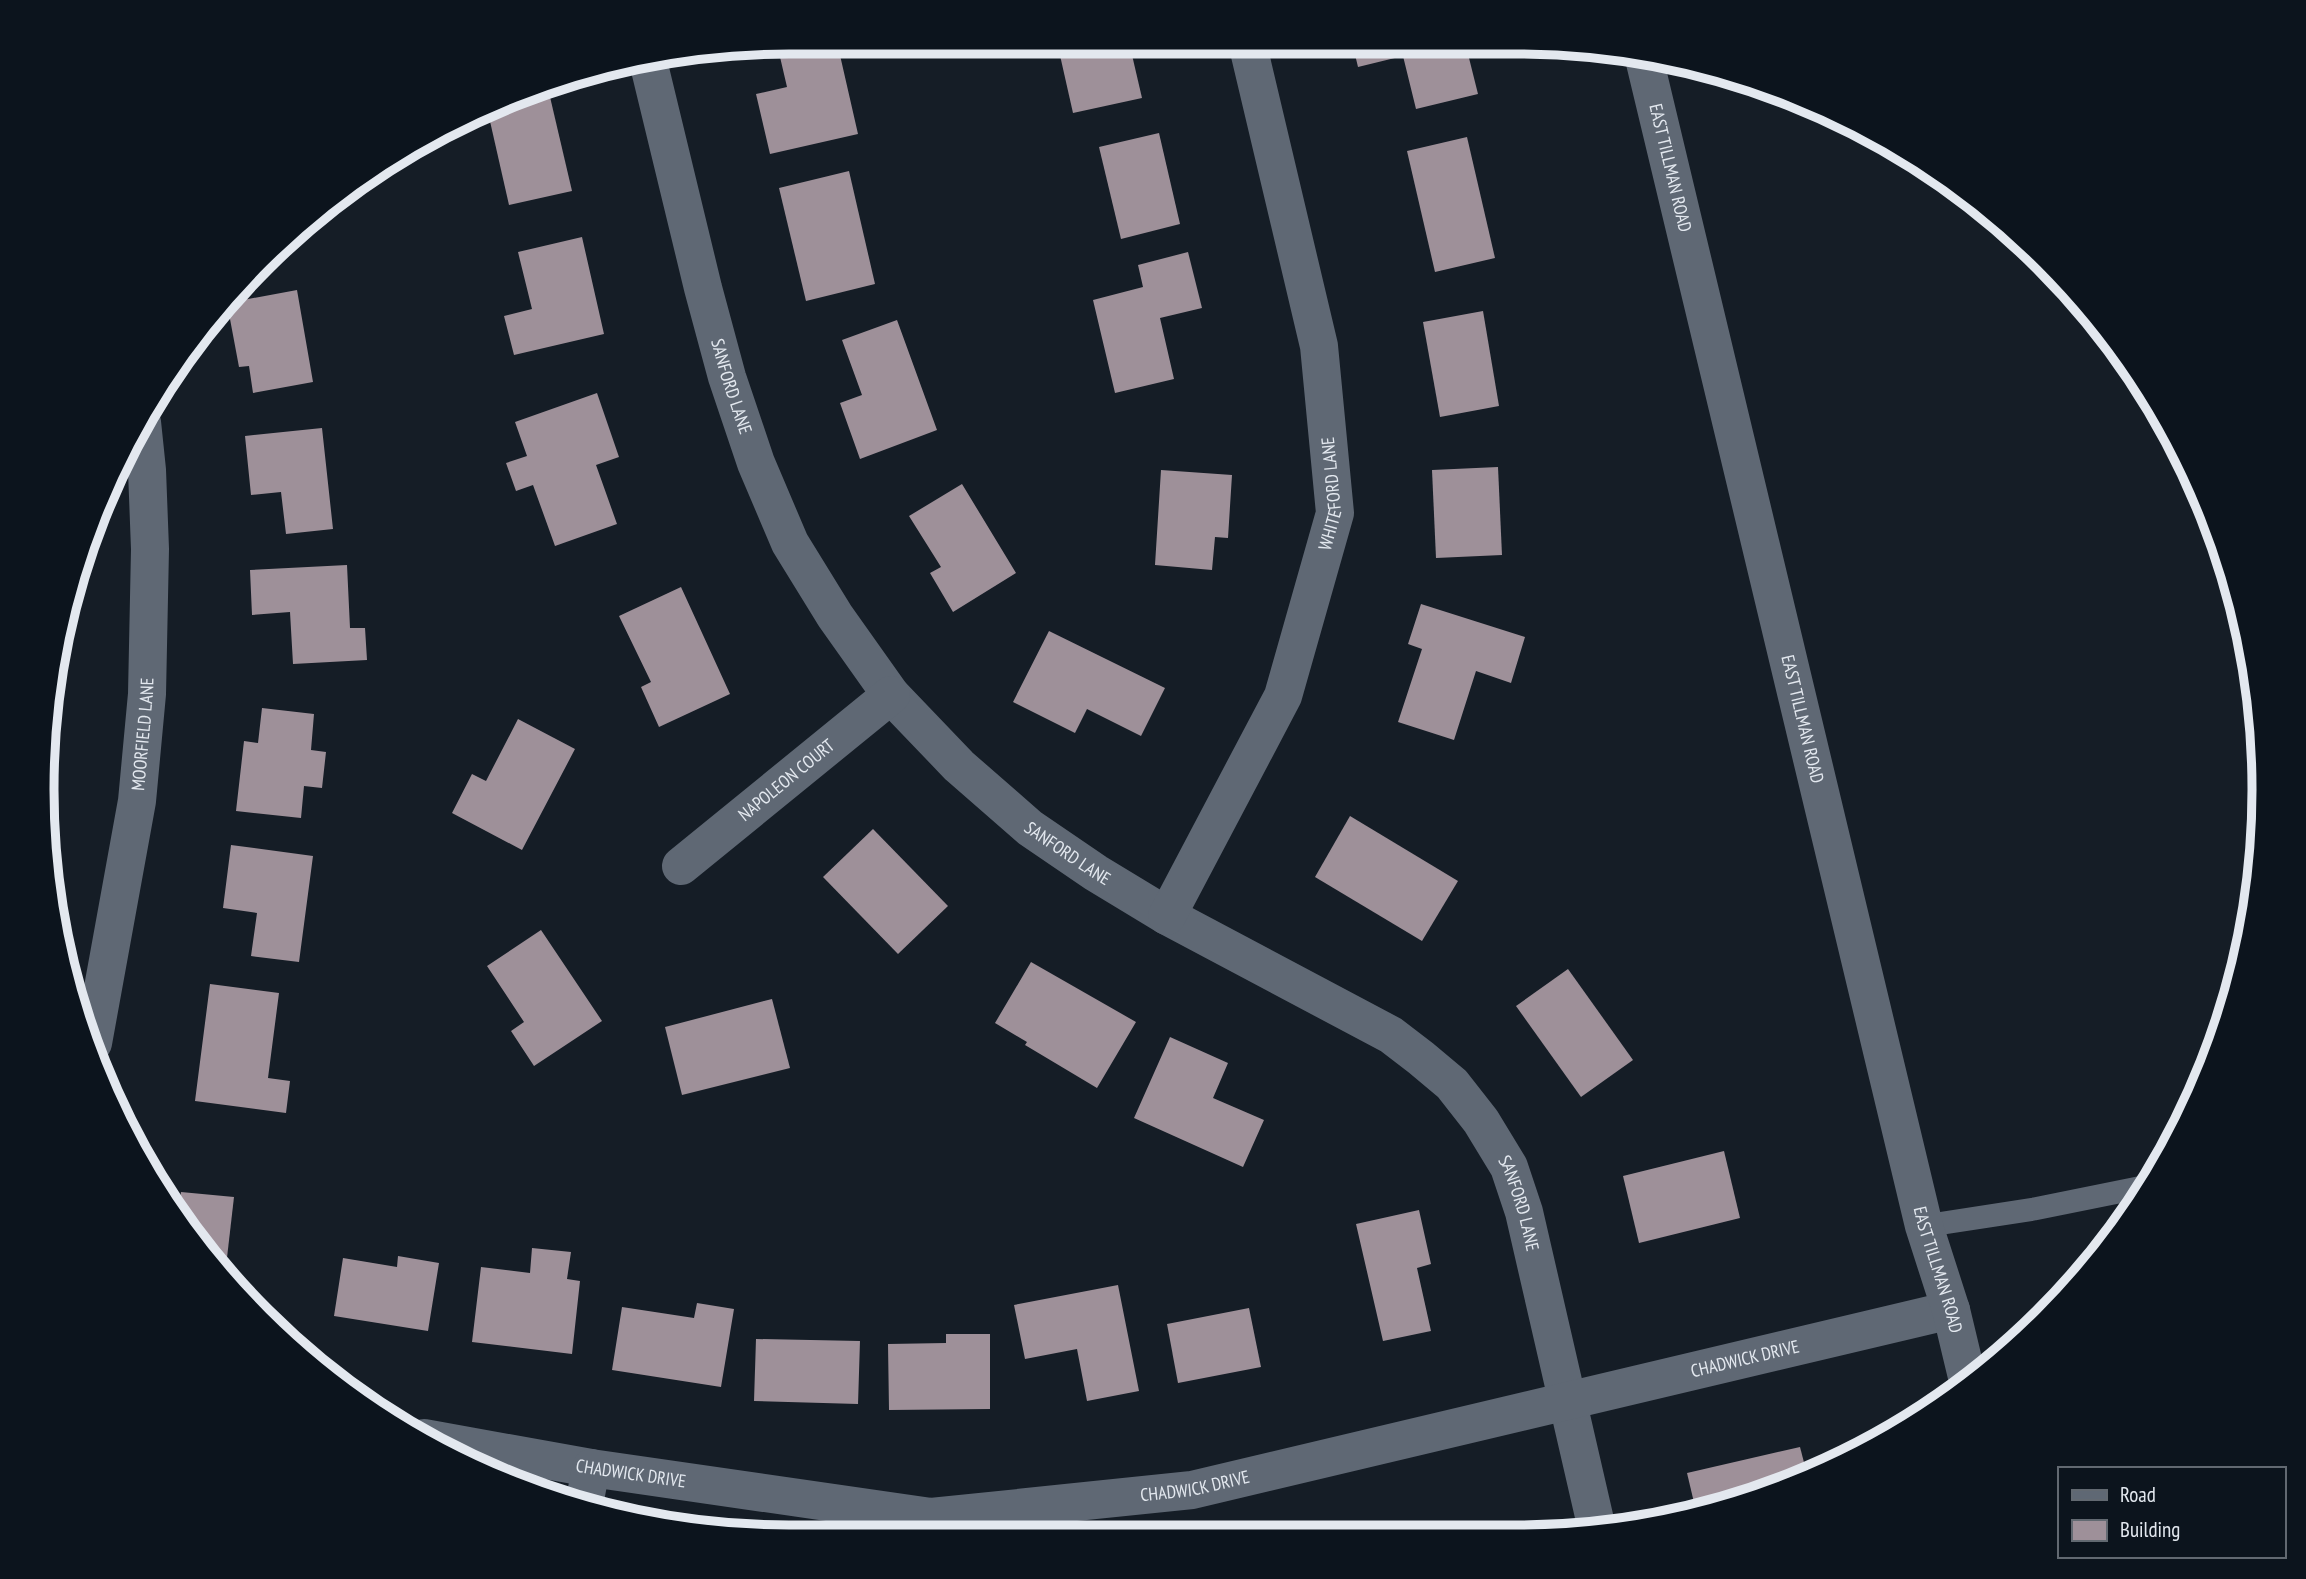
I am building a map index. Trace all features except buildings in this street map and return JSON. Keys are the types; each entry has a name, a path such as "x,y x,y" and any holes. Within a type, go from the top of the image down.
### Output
{"street":[{"name":"WHITEFORD LANE","path":"1167,916 1283,696 1335,513 1319,346 1250,54"},
{"name":"EAST TILLMAN ROAD","path":"1646,66 1924,1226 1951,1310 1966,1372"},
{"name":"SANFORD LANE","path":"650,67 703,288 727,377 756,463 790,543 835,616 891,695 959,766 1030,828 1096,873 1167,916 1391,1035 1452,1084 1481,1121 1509,1167 1524,1212 1595,1520"},
{"name":"MOORFIELD LANE","path":"95,1032 137,801 147,694 150,549 144,439"},
{"name":"NAPOLEON COURT","path":"681,866 891,695"},
{"name":"CHADWICK DRIVE","path":"469,1451 587,1486 931,1517 1192,1490 1951,1310"}],"lane":[{"path":"1924,1226 2034,1209 2134,1189"}]}
